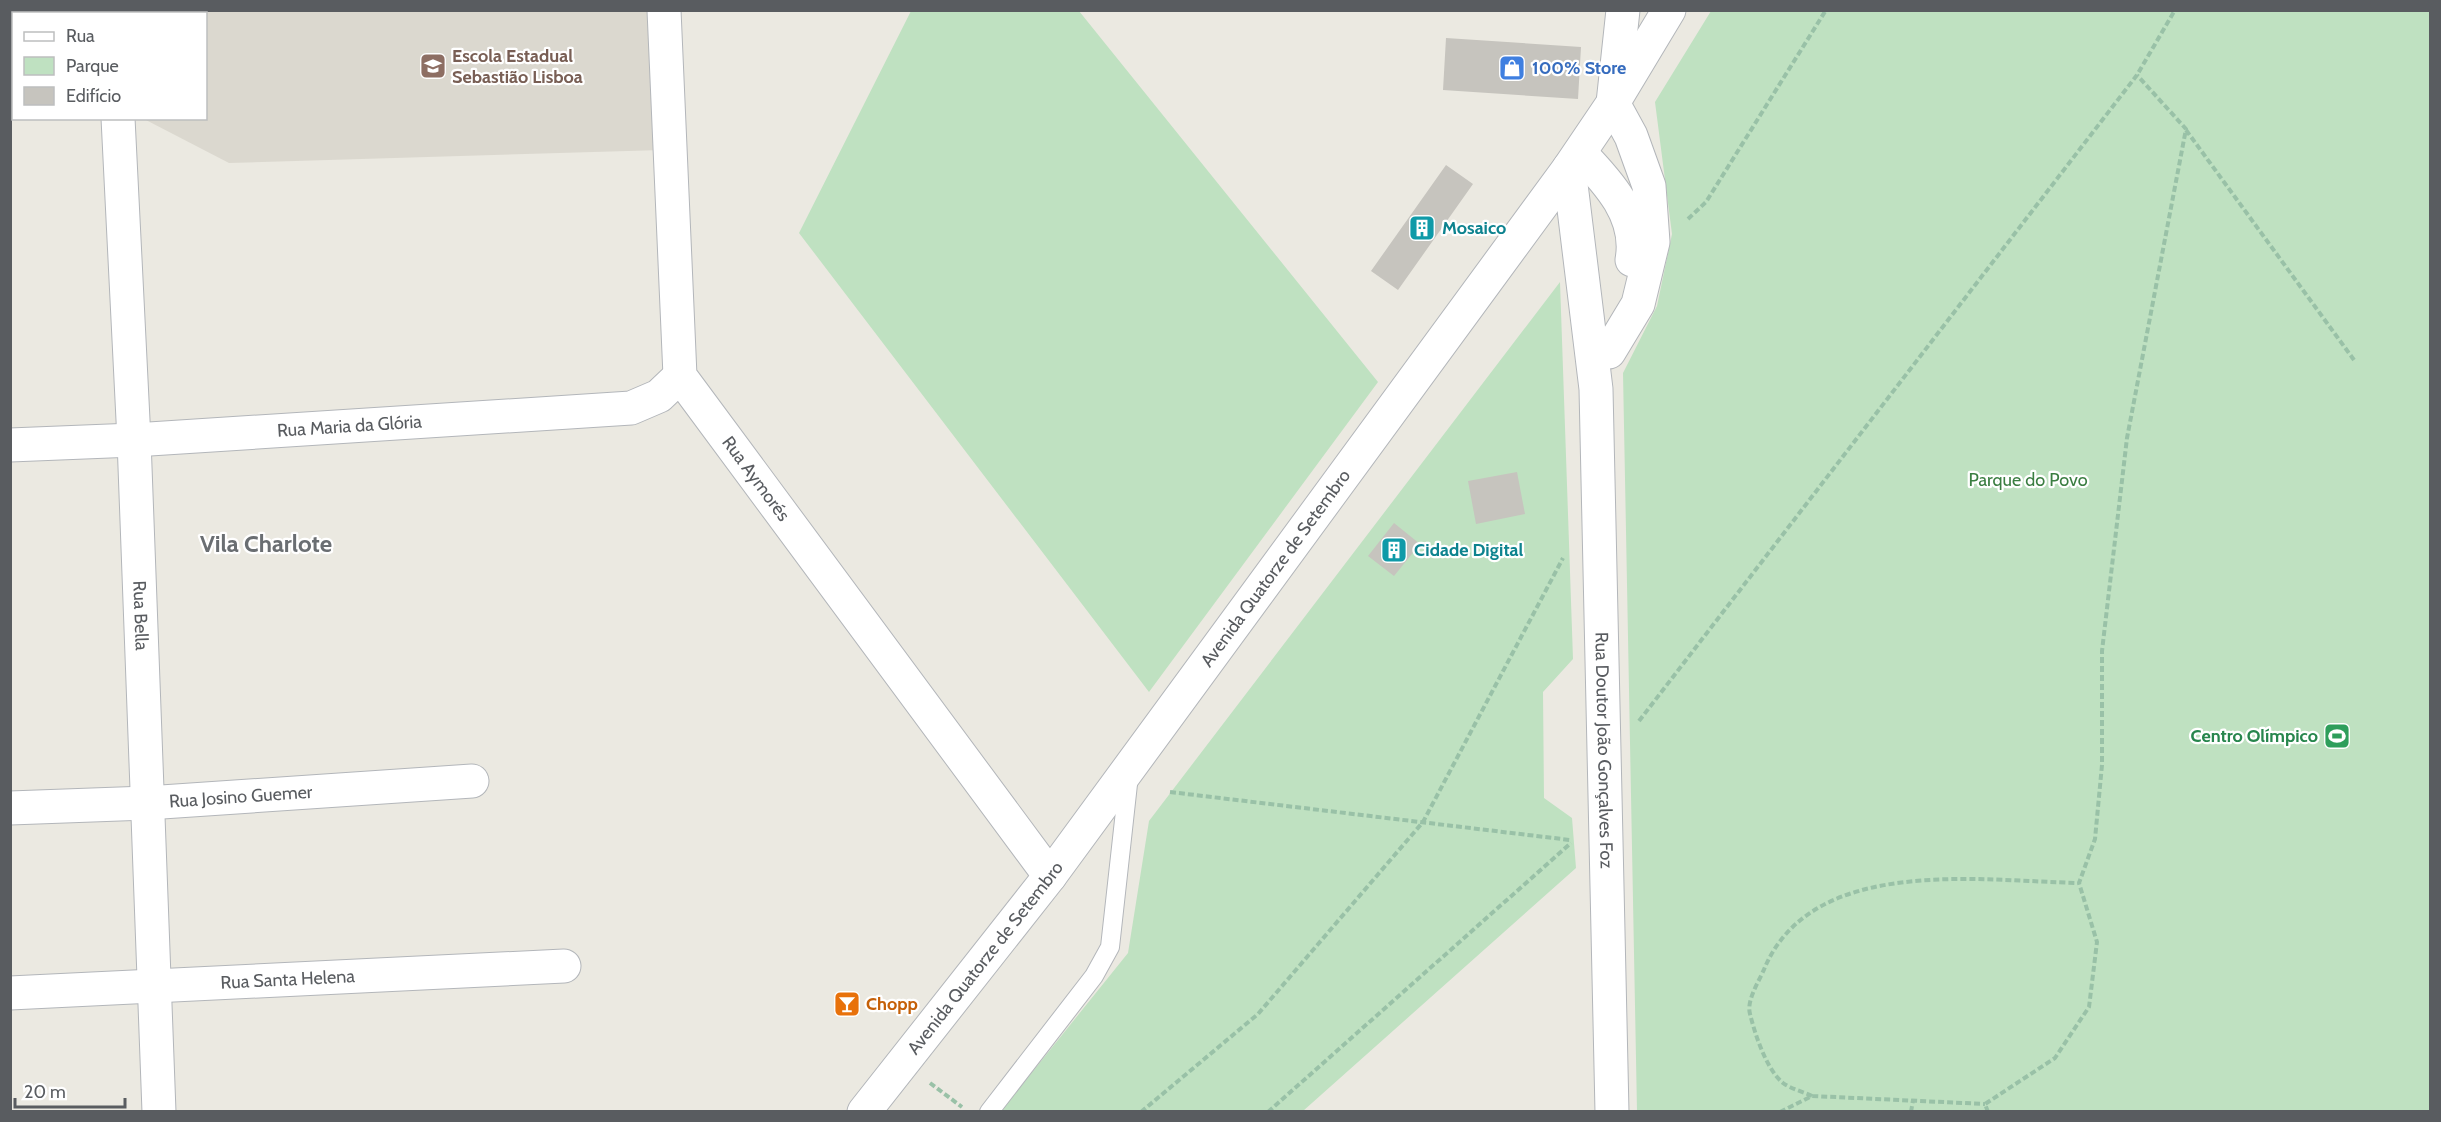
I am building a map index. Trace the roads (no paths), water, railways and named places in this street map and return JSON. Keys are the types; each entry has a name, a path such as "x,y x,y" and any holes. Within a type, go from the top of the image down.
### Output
{"street":[{"path":"664,10 680,376"},
{"path":"1609,352 1638,304 1653,242 1648,186 1631,136 1613,103 1623,10"},
{"name":"Avenida Quatorze de Setembro","path":"864,1112 1050,876 1575,160 1613,103 1669,10"},
{"name":"Rua Bella","path":"118,120 134,440 159,1112"},
{"name":"Rua Doutor João Gonçalves Foz","path":"1575,160 1611,185 1628,216 1633,254 1625,300 1596,389"},
{"name":"Rua Doutor João Gonçalves Foz","path":"1575,160 1596,389 1612,1112"},
{"name":"Rua Maria da Glória","path":"10,445 134,440 631,408 659,396 680,376"},
{"name":"Rua Aymorés","path":"680,376 1050,876"},
{"name":"Rua Josino Guemer","path":"10,808 147,803 472,782"},
{"name":"Rua Santa Helena","path":"10,993 564,966"}],"lane":[{"path":"989,1112 1094,976 1110,947 1130,765"}],"place":[{"name":"Escola Estadual Sebastião Lisboa","path":"433,66"},
{"name":"100% Store","path":"1512,68"},
{"name":"Mosaico","path":"1422,228"},
{"name":"Cidade Digital","path":"1394,550"},
{"name":"Centro Olímpico","path":"2337,736"},
{"name":"Chopp","path":"847,1004"}],"district":[{"name":"Vila Charlote","path":"266,543"}],"park label":[{"name":"Parque do Povo","path":"2028,480"}]}
